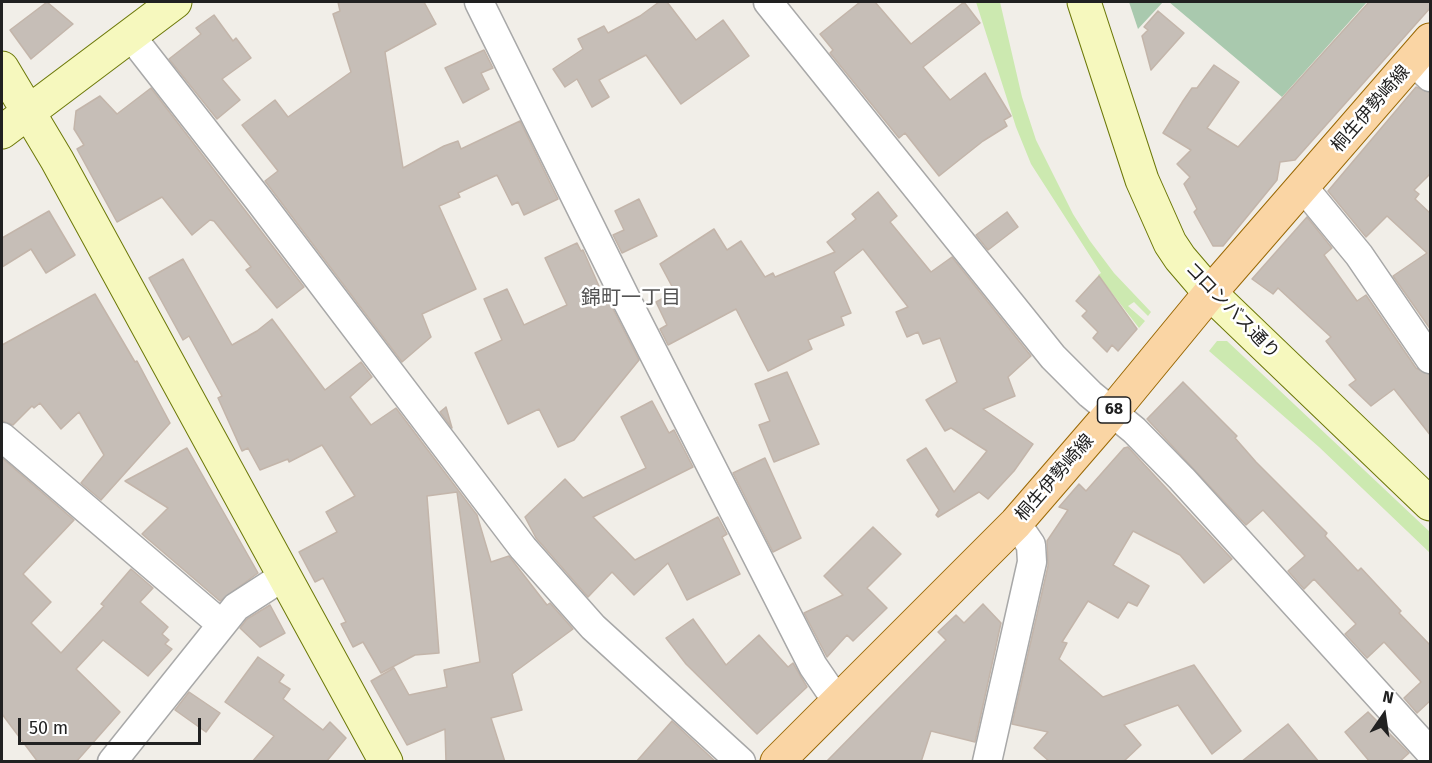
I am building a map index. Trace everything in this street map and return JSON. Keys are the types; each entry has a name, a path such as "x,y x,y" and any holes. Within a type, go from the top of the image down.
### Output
{"main road":[{"name":"桐生伊勢崎線","path":"777,762 1016,523 1112,412 1210,293 1303,187 1424,59"}],"street":[{"path":"2,132 175,2"},
{"path":"479,2 627,301 802,645 822,682 837,701"},
{"path":"768,2 1053,357 1089,394 1112,412 1182,479 1431,752"},
{"name":"コロンバス通り","path":"1084,2 1126,135 1156,215 1180,258 1210,293 1431,504"},
{"path":"130,35 248,185 530,556 593,627 741,762"},
{"path":"2,68 57,160 386,762"},
{"path":"1303,187 1359,255 1431,359"},
{"path":"2,437 221,624"},
{"path":"987,762 1032,562 1031,545 1016,523"},
{"path":"112,762 221,624 246,599 284,576"}],"green space":[{"path":"976,2 1000,2 1022,97 1036,140 1073,214 1090,241 1114,273 1151,312 1148,316 1134,302 1128,306 1145,321 1139,328 1098,275 1101,273 1031,164 1016,127"},
{"path":"1129,2 1163,2 1138,29"},
{"path":"1169,2 1367,2 1282,97"},
{"path":"1217,341 1227,341 1430,532 1430,553 1319,447 1209,351"}],"building":[{"path":"47,2 73,24 31,59 10,30"},
{"path":"338,2 424,2 436,24 385,52 403,168 444,146 458,141 461,149 520,121 558,199 524,215 518,202 512,205 497,175 458,193 460,197 439,206 476,289 422,314 431,337 402,362 265,181 278,171 242,125 275,100 288,117 351,72 333,14 340,11"},
{"path":"659,2 667,2 696,40 723,20 749,56 681,104 646,55 599,80 609,97 592,107 577,79 565,87 553,69 583,49 578,39 604,26 608,33 640,16"},
{"path":"860,2 875,2 911,44 964,2 980,23 923,67 950,100 985,73 1011,116 1004,120 1007,126 983,141 939,176 905,133 899,138 830,53 833,50 820,34"},
{"path":"1369,2 1431,2 1431,7 1295,160 1280,162 1277,180 1223,246 1213,246 1194,212 1197,209 1184,184 1190,177 1177,164 1191,150 1163,133 1183,101 1192,88 1197,88 1214,65 1239,82 1207,128 1238,147"},
{"path":"1158,11 1184,33 1151,70 1142,36 1148,30 1144,27"},
{"path":"214,15 233,41 236,38 251,58 222,79 240,100 217,119 169,59 201,34 196,28"},
{"path":"484,50 493,68 481,73 489,89 463,103 445,68"},
{"path":"1416,87 1431,93 1431,173 1414,190 1419,194 1415,199 1431,214 1431,330 1393,276 1427,253 1387,216 1366,237 1328,191"},
{"path":"151,88 304,287 277,308 246,270 251,267 214,221 210,220 192,235 162,197 117,222 77,149 84,145 74,129 76,111 100,96 117,114"},
{"path":"878,192 897,216 890,222 931,272 952,257 1031,356 1008,377 1015,396 983,409 1033,444 1014,471 988,499 979,492 938,517 936,515 939,510 907,460 926,448 954,492 987,451 951,428 945,431 926,400 957,382 940,338 923,344 918,332 907,337 896,312 908,307 863,249 834,272 851,313 841,317 844,325 808,340 812,349 768,371 736,309 668,345 660,329 667,325 656,302 675,292 660,264 714,229 727,250 741,241 765,277 773,273 775,277 835,252 827,242 856,219 852,214"},
{"path":"639,199 657,236 622,253 613,235 624,230 615,211"},
{"path":"49,211 75,255 46,273 31,249 2,267 2,238"},
{"path":"1007,212 1018,227 988,250 976,235"},
{"path":"1307,217 1332,248 1324,255 1357,301 1366,295 1416,368 1431,375 1431,436 1394,389 1371,406 1349,385 1356,380 1326,341 1331,337 1278,288 1273,294 1252,279"},
{"path":"577,243 581,251 583,250 606,302 609,301 639,360 574,440 558,447 539,409 508,424 475,353 502,340 484,299 507,289 524,325 567,305 545,258"},
{"path":"183,259 232,345 257,331 272,319 325,390 361,362 372,377 350,397 371,425 396,408 477,515 491,562 509,556 547,605 550,603 573,629 512,674 522,710 491,718 505,762 446,762 445,729 407,745 371,681 394,668 409,695 447,687 444,670 480,662 457,492 427,496 439,653 415,655 381,673 363,642 353,647 341,624 346,622 323,578 315,582 299,552 337,532 326,512 355,496 322,445 289,462 288,459 260,470 248,448 242,451 218,398 222,396 189,336 183,340 149,278"},
{"path":"1099,276 1137,329 1118,351 1112,345 1107,352 1093,338 1098,332 1082,316 1087,311 1076,301"},
{"path":"95,294 135,362 137,361 170,423 101,500 81,483 104,455 79,412 61,429 40,403 34,408 32,406 13,425 2,421 2,345"},
{"path":"787,372 819,444 774,462 759,425 770,421 755,384"},
{"path":"1183,382 1237,436 1235,438 1256,462 1327,533 1325,536 1358,571 1361,568 1431,646 1431,700 1417,713 1404,698 1421,682 1384,642 1367,658 1345,634 1356,624 1314,579 1304,589 1288,571 1305,556 1263,510 1246,525 1147,419"},
{"path":"652,401 669,433 674,430 693,467 593,517 635,560 718,517 727,534 722,537 740,574 687,600 668,563 634,595 612,572 588,597 536,538 525,517 565,479 583,498 646,468 621,417"},
{"path":"446,407 452,428 440,412"},
{"path":"1128,447 1232,559 1204,583 1180,555 1133,531 1113,565 1149,586 1137,606 1128,602 1118,618 1088,601 1062,642 1067,643 1059,659 1103,697 1194,665 1241,731 1212,754 1178,705 1124,725 1141,745 1123,762 1050,762 1034,748 1048,732 1012,724 1048,566 1047,541 1068,510 1059,507 1079,484 1086,491 1124,448"},
{"path":"187,448 258,573 220,601 142,534 168,508 125,481"},
{"path":"2,458 74,520 23,574 51,602 31,623 61,653 104,606 101,604 131,569 153,588 140,602 168,627 162,634 169,640 165,644 172,649 148,676 103,640 76,669 120,712 76,762 38,762 2,714"},
{"path":"765,458 801,538 773,552 733,473"},
{"path":"873,527 901,554 867,588 887,608 853,641 847,635 827,657 804,613 843,595 824,576"},
{"path":"983,604 1001,623 975,742 931,731 921,762 826,762 946,640 938,632 956,615 964,623"},
{"path":"270,605 285,633 260,647 240,628 247,619"},
{"path":"693,619 726,665 759,635 788,667 793,663 807,687 757,734 686,664 666,638"},
{"path":"258,657 284,675 279,682 290,689 283,699 323,730 330,722 346,738 326,762 252,762 274,736 225,702"},
{"path":"189,692 220,713 206,732 175,710"},
{"path":"1368,712 1409,753 1399,762 1370,762 1345,732"},
{"path":"672,721 716,762 636,762"},
{"path":"1288,724 1319,762 1241,762"}],"district":[{"name":"錦町一丁目","path":"631,298"}]}
